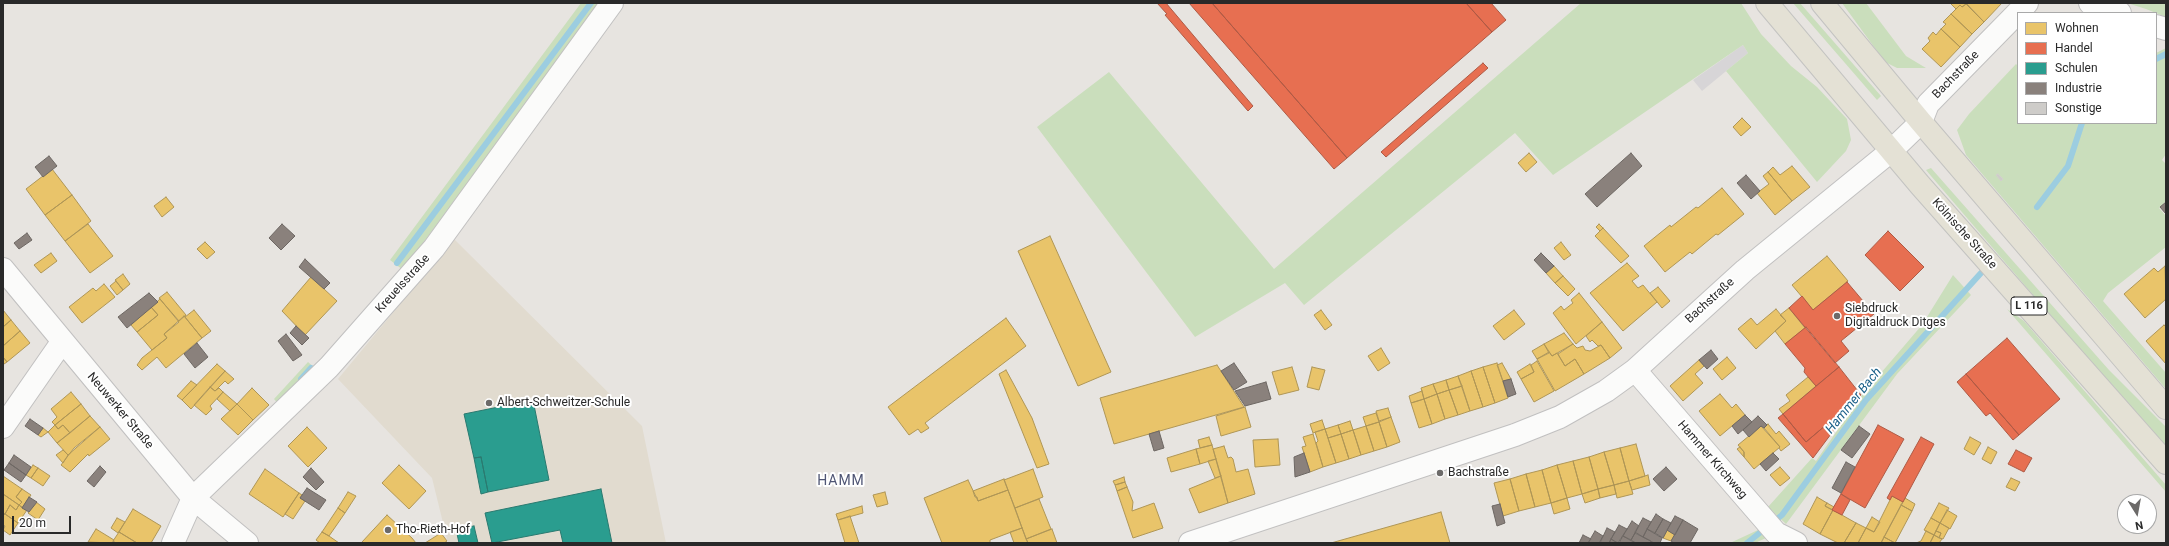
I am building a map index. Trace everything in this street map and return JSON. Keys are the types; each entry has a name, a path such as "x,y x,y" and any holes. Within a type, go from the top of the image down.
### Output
{"main road":[{"name":"Kölnische Straße","path":"1767,3 1891,151 2166,462"},
{"path":"1822,3 1921,122 2166,408"}],"street":[{"name":"Kreuelsstraße","path":"173,543 193,498 329,367 434,248 612,3"},
{"name":"Bachstraße","path":"2018,12 2027,3"},
{"path":"2090,3 2117,12"},
{"name":"Bachstraße","path":"1190,543 1427,465 1560,417 1606,391 1635,370 1745,270 1891,151 1921,122 1928,104 2017,13"},
{"name":"Neuwerker Straße","path":"3,269 62,342 193,498 247,543"},
{"path":"3,427 62,342"},
{"name":"Hammer Kirchweg","path":"1635,370 1770,526 1796,543"}],"shaded area":[{"path":"1743,45 1748,53 1702,91 1693,80"},
{"name":"Albert-Schweitzer-Schule","path":"454,239 642,426 666,543 448,543 432,478 338,379"}],"green space":[{"path":"581,3 601,3 403,270 390,260"},
{"path":"1581,3 1741,3 1761,34 1791,66 1817,87 1847,119 1851,140 1846,151 1817,182 1726,71 1748,53 1743,45 1553,175 1515,133 1304,305 1285,283 1195,337 1037,127 1109,72 1274,269"},
{"path":"1793,3 1800,3 1881,96 1877,100"},
{"path":"1842,3 1866,3 1906,56 1926,68 1897,68 1885,62"},
{"path":"2127,3 2166,3 2166,17 2157,13 2157,12"},
{"path":"2166,48 2166,154 2162,160 2166,164 2166,201 2159,208 2166,216 2166,247 2108,293 2103,301 2166,373 2166,389 1966,155 1957,130 1969,114 2016,64 2017,124 2157,124 2157,52"},
{"path":"1931,168 2109,370 2166,427 2166,450 1926,170"},
{"path":"1953,275 1971,295 1897,374 1786,524 1768,507 1812,458 1816,461 1862,395 1922,325"},
{"path":"2007,309 2024,321 2166,485 2166,492"},
{"path":"308,362 318,371 282,408 274,399"},
{"path":"1758,530 1766,538 1755,543 1730,543"}],"building: Wohnen":[{"path":"1950,3 1966,4 1962,7 1960,5 1956,9"},
{"path":"1966,3 2002,3 1984,22"},
{"path":"1966,4 1984,22 1972,34 1951,14 1960,5 1962,7"},
{"path":"1951,14 1972,34 1960,47 1941,29 1946,24 1943,22"},
{"path":"1941,29 1960,47 1941,67 1922,49 1930,41 1928,38 1933,32 1936,35"},
{"path":"1742,118 1751,127 1741,136 1733,127"},
{"path":"1529,153 1537,162 1526,172 1518,163"},
{"path":"1792,166 1810,187 1792,201 1768,172 1773,167 1780,175"},
{"path":"52,169 72,195 45,215 26,189"},
{"path":"1768,172 1792,201 1775,215 1757,193 1769,184 1763,176"},
{"path":"1722,188 1744,214 1718,235 1716,234 1692,254 1690,252 1665,272 1644,246 1670,225 1671,227 1696,207 1698,208"},
{"path":"72,195 91,221 65,241 45,215"},
{"path":"166,197 174,207 162,217 154,206"},
{"path":"88,224 113,256 90,273 65,241"},
{"path":"1599,224 1603,228 1600,231 1596,227"},
{"path":"1603,228 1629,256 1621,263 1595,236"},
{"path":"1050,236 1111,372 1078,386 1018,251"},
{"path":"205,242 215,252 207,259 197,249"},
{"path":"1561,242 1571,255 1564,260 1554,248"},
{"path":"51,253 57,261 41,273 34,265"},
{"path":"1827,256 1848,281 1813,310 1792,285"},
{"path":"1627,263 1639,276 1632,281 1638,288 1643,285 1657,302 1623,331 1590,293"},
{"path":"1554,266 1563,276 1555,283 1546,273"},
{"path":"2165,266 2166,299 2145,318 2124,294 2154,268 2158,272"},
{"path":"123,274 130,284 123,290 115,280"},
{"path":"1563,276 1575,289 1568,296 1555,283"},
{"path":"311,277 337,301 305,335 282,311"},
{"path":"116,281 123,290 117,295 110,286"},
{"path":"104,284 115,297 82,323 69,307 93,288 96,291"},
{"path":"1658,287 1670,301 1662,308 1650,293"},
{"path":"167,292 186,315 179,321 159,298"},
{"path":"1579,293 1602,322 1576,344 1553,313 1561,306 1564,310 1573,303 1571,300"},
{"path":"160,299 179,322 164,334 167,338 152,350 137,332 158,315 151,307"},
{"path":"151,307 158,315 137,332 131,325"},
{"path":"1789,308 1805,328 1785,344 1775,331 1786,321 1780,315"},
{"path":"1776,309 1786,321 1756,349 1738,329 1751,318 1757,325"},
{"path":"3,310 11,320 3,327"},
{"path":"194,310 211,331 202,338 185,317"},
{"path":"1321,310 1332,325 1325,330 1314,315"},
{"path":"1514,310 1525,324 1504,340 1493,326"},
{"path":"184,316 202,338 166,368 157,357 142,370 137,365 142,358 167,338 164,334"},
{"path":"1006,318 1026,346 925,423 929,428 921,433 918,429 909,435 888,407"},
{"path":"11,320 20,331 3,346 3,327"},
{"path":"1602,322 1622,348 1610,358 1601,345 1598,346 1592,340 1590,342 1586,336"},
{"path":"2164,325 2166,327 2166,364 2146,341"},
{"path":"20,331 30,343 7,362 3,357 3,346"},
{"path":"1564,333 1573,344 1552,356 1544,344"},
{"path":"1544,344 1549,353 1537,359 1532,351"},
{"path":"1573,344 1577,348 1583,346 1585,350 1590,351 1601,345 1610,358 1584,374 1575,359 1565,366 1558,354"},
{"path":"1381,348 1390,363 1378,371 1368,356"},
{"path":"1549,352 1552,356 1557,353 1565,366 1575,359 1584,374 1555,391 1537,359"},
{"path":"3,357 7,362 4,364 3,363"},
{"path":"1727,357 1736,368 1722,380 1713,369"},
{"path":"1699,360 1704,366 1695,374 1703,383 1683,401 1670,386"},
{"path":"1537,361 1554,391 1534,402 1521,379 1534,372 1531,365"},
{"path":"1497,363 1508,398 1495,403 1483,367"},
{"path":"1502,363 1511,379 1503,381 1497,365"},
{"path":"217,364 225,371 191,409 182,400"},
{"path":"1530,364 1534,372 1521,379 1517,372"},
{"path":"1217,365 1244,407 1114,444 1100,398"},
{"path":"1292,367 1299,390 1279,395 1272,372"},
{"path":"1312,367 1325,370 1319,390 1307,387"},
{"path":"1483,367 1495,403 1483,407 1471,371"},
{"path":"1006,370 1032,418 1049,464 1037,468 999,374"},
{"path":"225,371 234,379 228,384 225,381 215,391 210,387"},
{"path":"1471,371 1483,407 1470,411 1458,376"},
{"path":"1458,376 1462,386 1449,390 1446,380"},
{"path":"1808,377 1816,386 1783,414 1779,409 1790,401 1786,395"},
{"path":"1446,380 1449,390 1437,394 1433,384"},
{"path":"191,381 197,385 182,400 177,396"},
{"path":"1433,384 1437,394 1424,399 1421,388"},
{"path":"1462,386 1470,411 1458,415 1449,390"},
{"path":"210,387 215,391 219,388 223,392 210,406 212,409 206,415 194,405"},
{"path":"252,388 269,405 253,420 237,404"},
{"path":"1449,390 1458,415 1445,419 1437,394"},
{"path":"1422,391 1424,399 1411,403 1409,396"},
{"path":"71,392 81,404 55,425 52,422 57,417 51,409"},
{"path":"223,392 237,404 230,411 217,399"},
{"path":"1437,394 1445,419 1432,424 1424,399"},
{"path":"1720,394 1732,408 1736,404 1745,415 1720,436 1699,411"},
{"path":"1424,399 1432,424 1419,428 1411,403"},
{"path":"81,404 90,416 70,433 63,425 58,429 55,425"},
{"path":"237,404 253,420 238,435 221,419"},
{"path":"1245,407 1251,427 1221,436 1216,416"},
{"path":"1388,408 1391,417 1379,421 1376,411"},
{"path":"1376,413 1379,422 1366,426 1363,417"},
{"path":"90,416 100,427 68,455 57,443"},
{"path":"1391,417 1400,442 1387,447 1379,422"},
{"path":"1322,420 1325,429 1313,433 1310,424"},
{"path":"1350,421 1353,430 1341,434 1338,425"},
{"path":"1379,422 1387,447 1374,451 1366,426"},
{"path":"1768,424 1776,434 1779,431 1790,444 1781,451 1779,448 1780,447 1764,428"},
{"path":"55,425 58,429 63,425 70,433 57,443 48,432"},
{"path":"1338,425 1341,434 1328,438 1325,429"},
{"path":"1366,426 1374,451 1361,455 1353,430"},
{"path":"1761,426 1780,447 1754,469 1744,457 1744,452 1738,445"},
{"path":"100,427 110,439 89,456 88,454 70,472 61,465 74,448"},
{"path":"307,427 327,448 308,467 288,446"},
{"path":"43,428 48,432 41,437 38,435"},
{"path":"1325,429 1336,463 1323,467 1316,443 1318,441 1315,432"},
{"path":"1353,430 1361,455 1349,459 1341,434"},
{"path":"1313,434 1323,467 1310,472 1302,447 1306,446 1303,437"},
{"path":"1341,434 1349,459 1336,463 1328,438"},
{"path":"1209,437 1212,445 1200,448 1198,440"},
{"path":"1970,437 1981,443 1974,455 1964,449"},
{"path":"1278,439 1280,465 1255,467 1253,440"},
{"path":"1636,444 1645,476 1629,481 1620,448"},
{"path":"1212,445 1216,459 1200,464 1196,449"},
{"path":"1224,446 1228,458 1231,457 1233,459 1236,472 1248,469 1255,494 1228,503 1213,449"},
{"path":"1740,447 1744,452 1744,457 1737,449"},
{"path":"1988,447 1997,452 1991,464 1982,459"},
{"path":"1620,448 1629,481 1614,485 1604,452"},
{"path":"1196,449 1200,464 1171,472 1167,458"},
{"path":"63,450 68,455 63,463 56,455"},
{"path":"1604,452 1614,485 1598,489 1589,457"},
{"path":"1589,457 1598,489 1582,494 1573,461"},
{"path":"1216,459 1221,476 1215,478 1208,461"},
{"path":"1573,461 1582,494 1567,498 1557,465"},
{"path":"33,465 38,468 31,478 26,475"},
{"path":"399,465 426,491 409,509 382,483"},
{"path":"1557,465 1567,498 1551,503 1542,470"},
{"path":"1780,467 1790,478 1780,486 1770,475"},
{"path":"38,468 50,476 43,486 31,478"},
{"path":"265,469 299,493 283,517 249,494"},
{"path":"1033,469 1043,497 1015,508 1004,480"},
{"path":"1542,470 1551,503 1535,507 1526,474"},
{"path":"1526,474 1535,507 1519,511 1510,479"},
{"path":"1648,475 1650,485 1632,490 1629,481"},
{"path":"3,476 22,489 16,497 22,502 19,505 3,494"},
{"path":"1221,476 1228,503 1199,513 1189,489"},
{"path":"1124,477 1125,482 1115,485 1113,481"},
{"path":"2011,478 2020,482 2015,491 2006,487"},
{"path":"1004,479 1008,490 978,501 977,497 975,497 973,491"},
{"path":"1510,479 1519,511 1503,516 1494,483"},
{"path":"968,480 978,501 1008,490 1022,528 990,540 990,543 942,543 924,498"},
{"path":"1629,481 1633,494 1617,498 1614,485"},
{"path":"1125,482 1127,487 1117,491 1115,485"},
{"path":"1614,485 1616,494 1600,498 1598,489"},
{"path":"1127,487 1133,502 1132,511 1154,503 1163,528 1133,538 1117,491"},
{"path":"22,489 31,495 22,508 19,505 22,502 16,497"},
{"path":"1598,489 1600,498 1585,503 1582,494"},
{"path":"348,492 356,496 345,513 338,508"},
{"path":"885,492 888,504 877,507 873,495"},
{"path":"299,493 302,495 300,498 305,501 293,519 285,514"},
{"path":"3,494 19,505 16,510 10,505 5,514 3,512"},
{"path":"1892,496 1903,502 1881,543 1858,543 1866,528 1874,532"},
{"path":"1817,497 1827,503 1825,506 1833,510 1820,534 1803,524"},
{"path":"1567,498 1570,509 1554,514 1551,503"},
{"path":"1905,498 1915,504 1912,511 1901,505"},
{"path":"1039,499 1051,529 1026,539 1015,508"},
{"path":"36,502 45,509 38,520 28,513"},
{"path":"1827,503 1834,507 1832,510 1825,506"},
{"path":"1939,503 1949,508 1940,523 1931,518"},
{"path":"10,505 16,510 19,505 27,510 18,523 5,514"},
{"path":"1901,505 1912,511 1895,543 1884,537"},
{"path":"862,506 863,513 838,520 836,514"},
{"path":"338,508 345,513 329,536 322,532"},
{"path":"133,509 161,526 151,543 137,543 119,532"},
{"path":"1833,510 1856,523 1844,543 1838,543 1820,534"},
{"path":"1947,510 1957,516 1950,529 1940,523"},
{"path":"1441,512 1450,543 1331,543"},
{"path":"5,514 18,523 10,535 3,530 5,526 3,525 3,516"},
{"name":"Tho-Rieth-Hof","path":"387,515 412,538 416,543 362,542"},
{"path":"850,516 859,543 845,543 838,520"},
{"path":"1872,517 1880,522 1874,532 1866,528"},
{"path":"117,518 125,522 118,533 111,528"},
{"path":"1931,518 1940,523 1934,535 1924,530"},
{"path":"1856,523 1866,528 1858,543 1844,543"},
{"path":"1940,523 1949,528 1943,539 1939,538 1941,533 1936,531"},
{"path":"1022,528 1028,543 1014,543 1010,532"},
{"path":"96,529 114,540 112,543 88,542"},
{"path":"1052,529 1057,543 1028,543 1026,539"},
{"path":"1667,530 1675,535 1671,541 1663,538"},
{"path":"1926,531 1934,535 1930,543 1916,543 1921,541"},
{"path":"1936,531 1941,533 1939,538 1934,535"},
{"path":"119,532 137,543 116,543 113,541"},
{"path":"322,532 339,543 320,543 316,540"},
{"path":"441,533 447,541 444,543 425,543"},
{"path":"1934,535 1942,539 1939,543 1930,543"},
{"path":"1884,537 1895,543 1881,543"}],"building: Handel":[{"path":"1157,3 1166,3 1253,106 1248,111 1165,15 1167,14"},
{"path":"1189,3 1212,3 1347,158 1334,169"},
{"path":"1212,3 1466,3 1492,32 1347,158"},
{"path":"1466,3 1491,3 1506,20 1492,32"},
{"path":"1483,63 1488,68 1386,157 1381,152"},
{"path":"1888,231 1924,267 1900,291 1865,255"},
{"path":"1847,282 1874,314 1841,341 1849,351 1835,363 1789,308 1802,296 1813,310"},
{"path":"1806,327 1839,367 1816,386 1804,372 1805,368 1785,344"},
{"path":"2007,338 2060,399 2019,435 1966,374"},
{"path":"1839,367 1861,395 1806,442 1783,414"},
{"path":"1966,374 2019,435 2013,440 1990,413 1986,416 1957,382"},
{"path":"1840,413 1843,418 1813,458 1778,418 1783,414 1806,442"},
{"path":"1878,425 1904,439 1865,508 1841,494"},
{"path":"1921,437 1934,444 1903,502 1892,496 1890,500 1887,498"},
{"path":"2016,450 2032,458 2024,472 2008,464"},
{"path":"1841,494 1850,500 1842,515 1832,510"}],"building: Schulen":[{"path":"533,400 549,480 488,492 481,457 474,458 464,414"},
{"path":"481,457 488,492 481,494 474,458"},
{"path":"601,489 612,543 563,543 560,530 492,543 485,513"},
{"path":"474,526 478,543 459,543 456,529"}],"building: Industrie":[{"path":"1631,153 1642,166 1597,207 1585,194"},
{"path":"49,156 57,166 43,177 35,167"},
{"path":"1746,175 1760,191 1751,199 1737,183"},
{"path":"2166,202 2166,214 2160,207"},
{"path":"282,224 295,236 281,250 269,238"},
{"path":"27,233 32,240 19,249 14,243"},
{"path":"1541,253 1554,266 1546,273 1534,260"},
{"path":"305,259 330,283 324,289 299,267"},
{"path":"149,293 158,302 127,328 118,317"},
{"path":"296,326 309,338 302,345 290,333"},
{"path":"286,334 302,355 293,361 278,341"},
{"path":"197,343 208,357 195,368 184,354"},
{"path":"1711,350 1718,359 1707,369 1699,360"},
{"path":"1234,363 1247,382 1234,390 1221,371"},
{"path":"1511,379 1516,394 1508,397 1503,381"},
{"path":"1266,382 1271,399 1245,406 1235,391"},
{"path":"1745,415 1752,422 1738,434 1732,426"},
{"path":"1758,416 1767,425 1764,428 1761,426 1749,437 1743,430"},
{"path":"30,419 43,428 38,435 25,426"},
{"path":"1859,426 1870,434 1852,458 1841,450"},
{"path":"1159,431 1164,448 1154,451 1149,434"},
{"path":"1304,453 1310,472 1295,477 1294,457"},
{"path":"1773,453 1779,459 1766,471 1760,464"},
{"path":"14,455 31,467 26,475 9,463"},
{"path":"1846,462 1855,467 1841,493 1832,488"},
{"path":"9,463 26,475 21,482 4,470"},
{"path":"100,466 106,472 94,487 87,481"},
{"path":"1666,467 1677,479 1664,491 1653,479"},
{"path":"311,468 324,482 316,490 303,477"},
{"path":"307,488 326,500 319,510 300,498"},
{"path":"29,497 37,502 29,512 22,508"},
{"path":"1500,504 1505,523 1497,526 1492,506"},
{"path":"1656,514 1663,519 1655,533 1647,529"},
{"path":"1675,516 1683,520 1675,535 1667,530"},
{"path":"1643,518 1651,522 1643,537 1635,532"},
{"path":"1663,519 1671,523 1663,538 1655,533"},
{"path":"1683,520 1698,529 1690,543 1674,543 1671,541"},
{"path":"1632,521 1639,526 1631,540 1623,536"},
{"path":"1619,525 1627,529 1618,543 1611,539"},
{"path":"1607,528 1615,532 1609,543 1600,543"},
{"path":"1647,529 1662,538 1660,543 1654,543 1643,537"},
{"path":"1595,531 1603,536 1599,543 1588,543"},
{"path":"1635,533 1651,541 1650,543 1636,543 1631,540"},
{"path":"1583,535 1591,539 1588,543 1579,543"},
{"path":"1623,536 1635,543 1619,543"},
{"path":"1611,539 1617,543 1609,543"}],"building: Sonstige":[{"path":"1998,174 2003,179 2001,181 1996,175"}],"waterway":[{"path":"397,263 591,3"},
{"name":"Hammer Bach","path":"2157,58 2166,54"},
{"name":"Hammer Bach","path":"2037,207 2068,166 2082,124"},
{"name":"Hammer Bach","path":"1747,543 1782,515 1866,400 1981,273"},
{"path":"301,379 311,368"}],"place":[{"name":"Siebdruck Digitaldruck Ditges","path":"1837,316"},
{"name":"Albert-Schweitzer-Schule","path":"489,403"},
{"name":"Bachstraße","path":"1440,473"},
{"name":"Tho-Rieth-Hof","path":"388,530"}],"district":[{"name":"HAMM","path":"841,481"}]}
